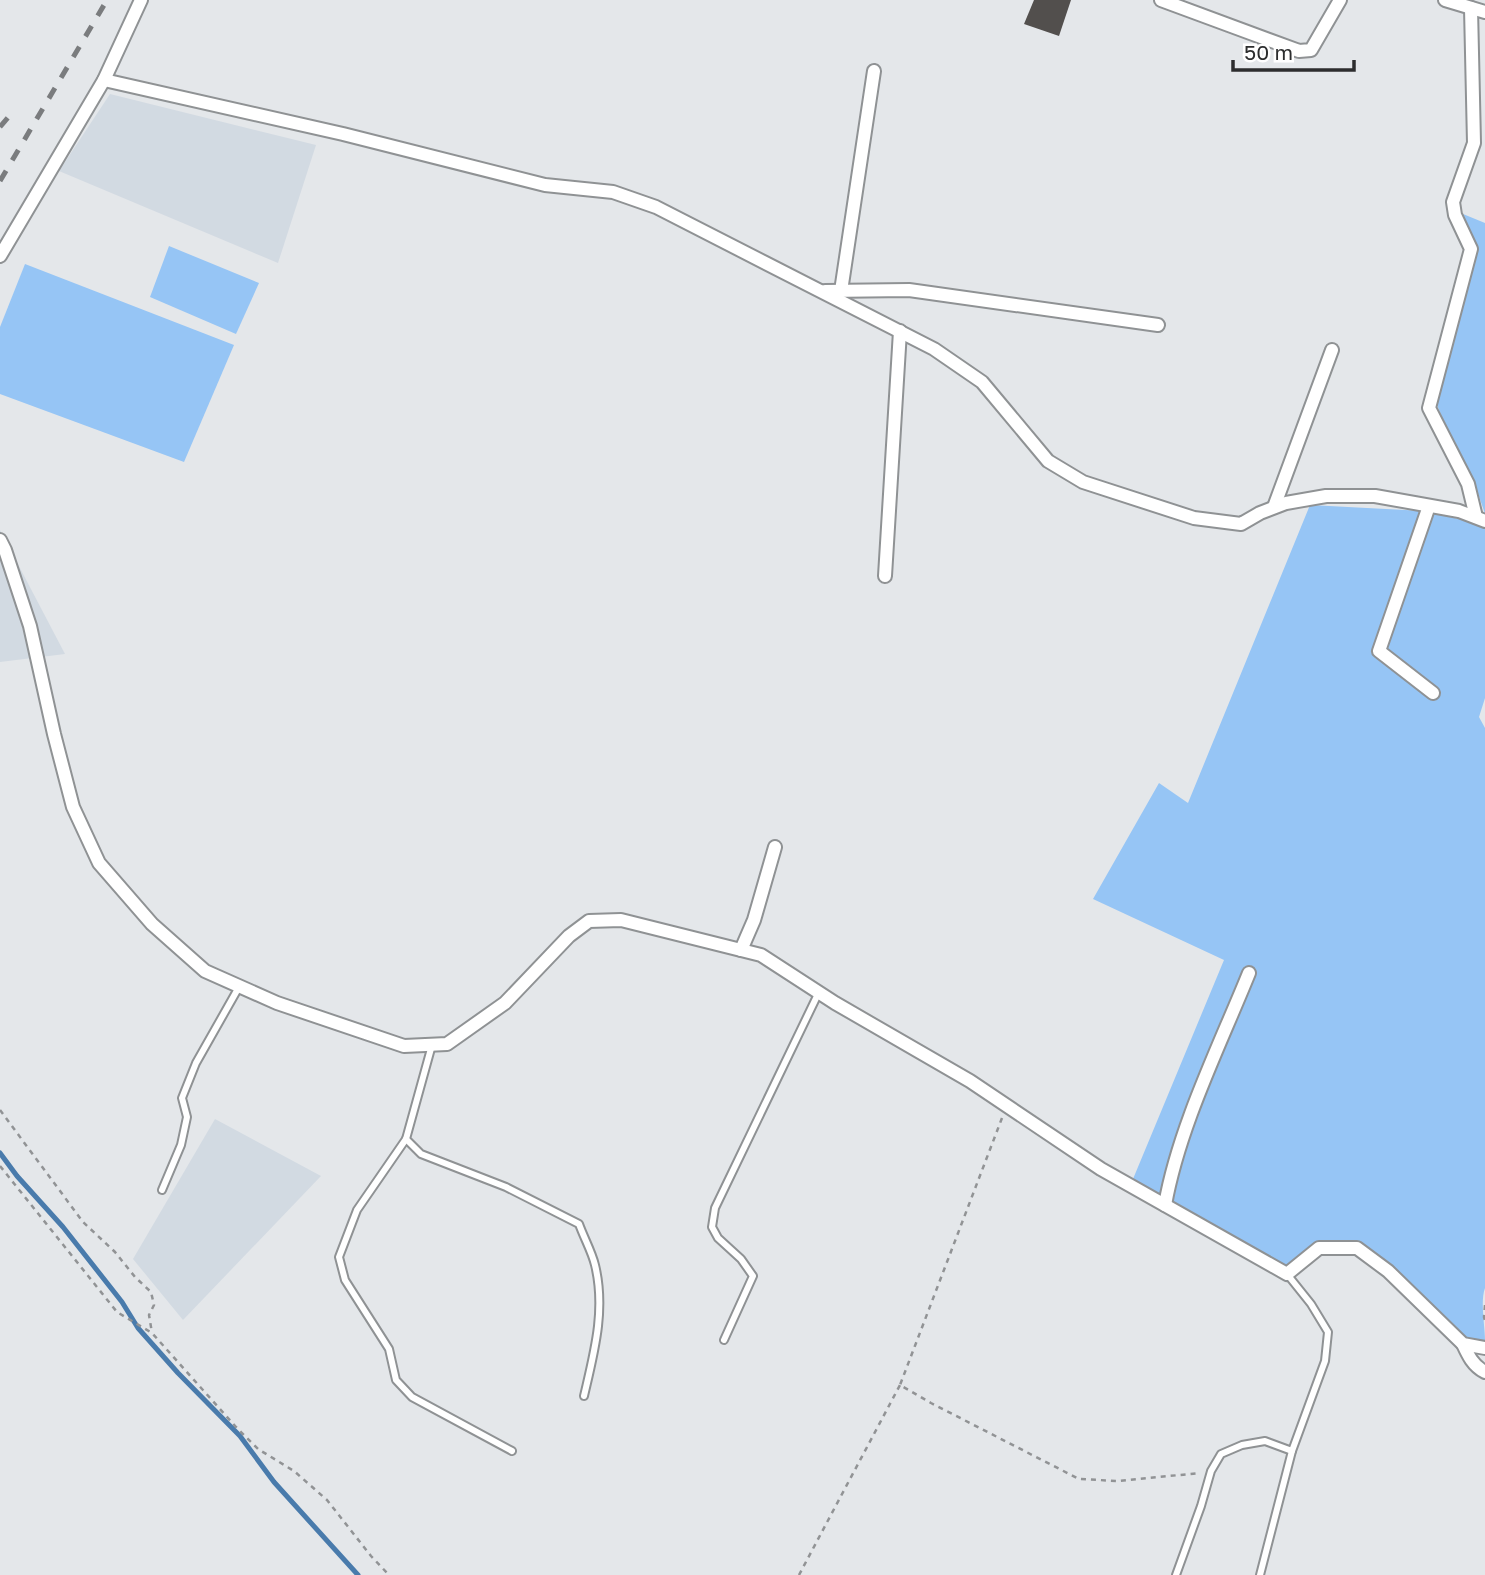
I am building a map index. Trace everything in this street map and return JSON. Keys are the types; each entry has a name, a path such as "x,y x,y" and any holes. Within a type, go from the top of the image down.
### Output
{"street":[{"path":"0,256 104,80 141,0"},
{"path":"1161,0 1299,51 1311,50 1340,0"},
{"path":"1445,0 1485,12"},
{"path":"1471,8 1474,143 1453,202 1455,215 1471,249 1429,408 1468,484 1480,519"},
{"path":"841,291 874,71"},
{"path":"104,80 343,134 545,186 612,192 656,206 934,349 982,382 1048,461 1083,482 1194,518 1241,524 1286,503 1326,496 1375,496 1459,511 1480,519"},
{"path":"822,291 909,290 1158,325"},
{"path":"885,576 900,331"},
{"path":"1274,508 1332,350"},
{"path":"1429,506 1379,651 1433,693"},
{"path":"0,540 30,626 73,807 99,863 152,924 205,971 277,1003 404,1046 446,1044 505,1003 569,936 589,921 621,920 761,955 971,1081 1101,1169 1287,1274 1319,1248 1357,1248 1388,1271 1463,1344 1471,1361 1485,1372"},
{"path":"741,950 754,920 775,847"},
{"path":"1166,1205 1170,1177 1193,1110 1250,973"},
{"path":"1463,1344 1485,1348"}],"lane":[{"path":"162,1190 181,1145 187,1117 182,1098 196,1063 240,986"},
{"path":"724,1340 753,1276 741,1259 718,1238 712,1227 715,1208 819,992"},
{"path":"432,1045 406,1139 357,1210 339,1257 345,1280 388,1349 396,1380 412,1396 512,1451"},
{"path":"406,1139 421,1154 506,1187 579,1224 595,1265 600,1303 598,1336 584,1396"},
{"path":"1259,1575 1292,1451 1325,1361 1328,1332 1311,1304 1287,1274"},
{"path":"1176,1575 1211,1472 1221,1454 1242,1445 1265,1441 1292,1451"}],"path":[{"path":"799,1575 900,1385 1007,1105"},
{"path":"0,1110 83,1222 151,1292 154,1306 149,1315 152,1333"},
{"path":"0,1166 117,1312 152,1333 258,1449 294,1471 327,1500 389,1575"},
{"path":"1485,1305 1485,1321"},
{"path":"900,1385 931,1404 1079,1479 1118,1481 1211,1472"}],"shaded area":[{"path":"110,94 316,145 278,263 59,171"},
{"path":"1463,214 1485,223 1485,514 1469,470 1437,405 1478,249"},
{"path":"169,246 259,283 236,334 150,297"},
{"path":"25,264 234,345 184,462 0,394 0,327"},
{"path":"1310,505 1424,511 1485,525 1485,698 1479,717 1485,728 1485,1341 1462,1337 1393,1267 1364,1247 1319,1243 1281,1271 1133,1179 1224,960 1093,899 1159,783 1188,803"},
{"path":"0,530 65,654 0,662"},
{"path":"215,1119 321,1176 183,1320 133,1259"}],"building":[{"path":"1034,0 1071,0 1059,36 1024,24"}],"waterway":[{"path":"0,1153 63,1227 122,1302 138,1328 240,1436 274,1482 358,1575"}],"railway":[{"path":"0,181 107,0"},
{"path":"0,127 15,109"}]}
